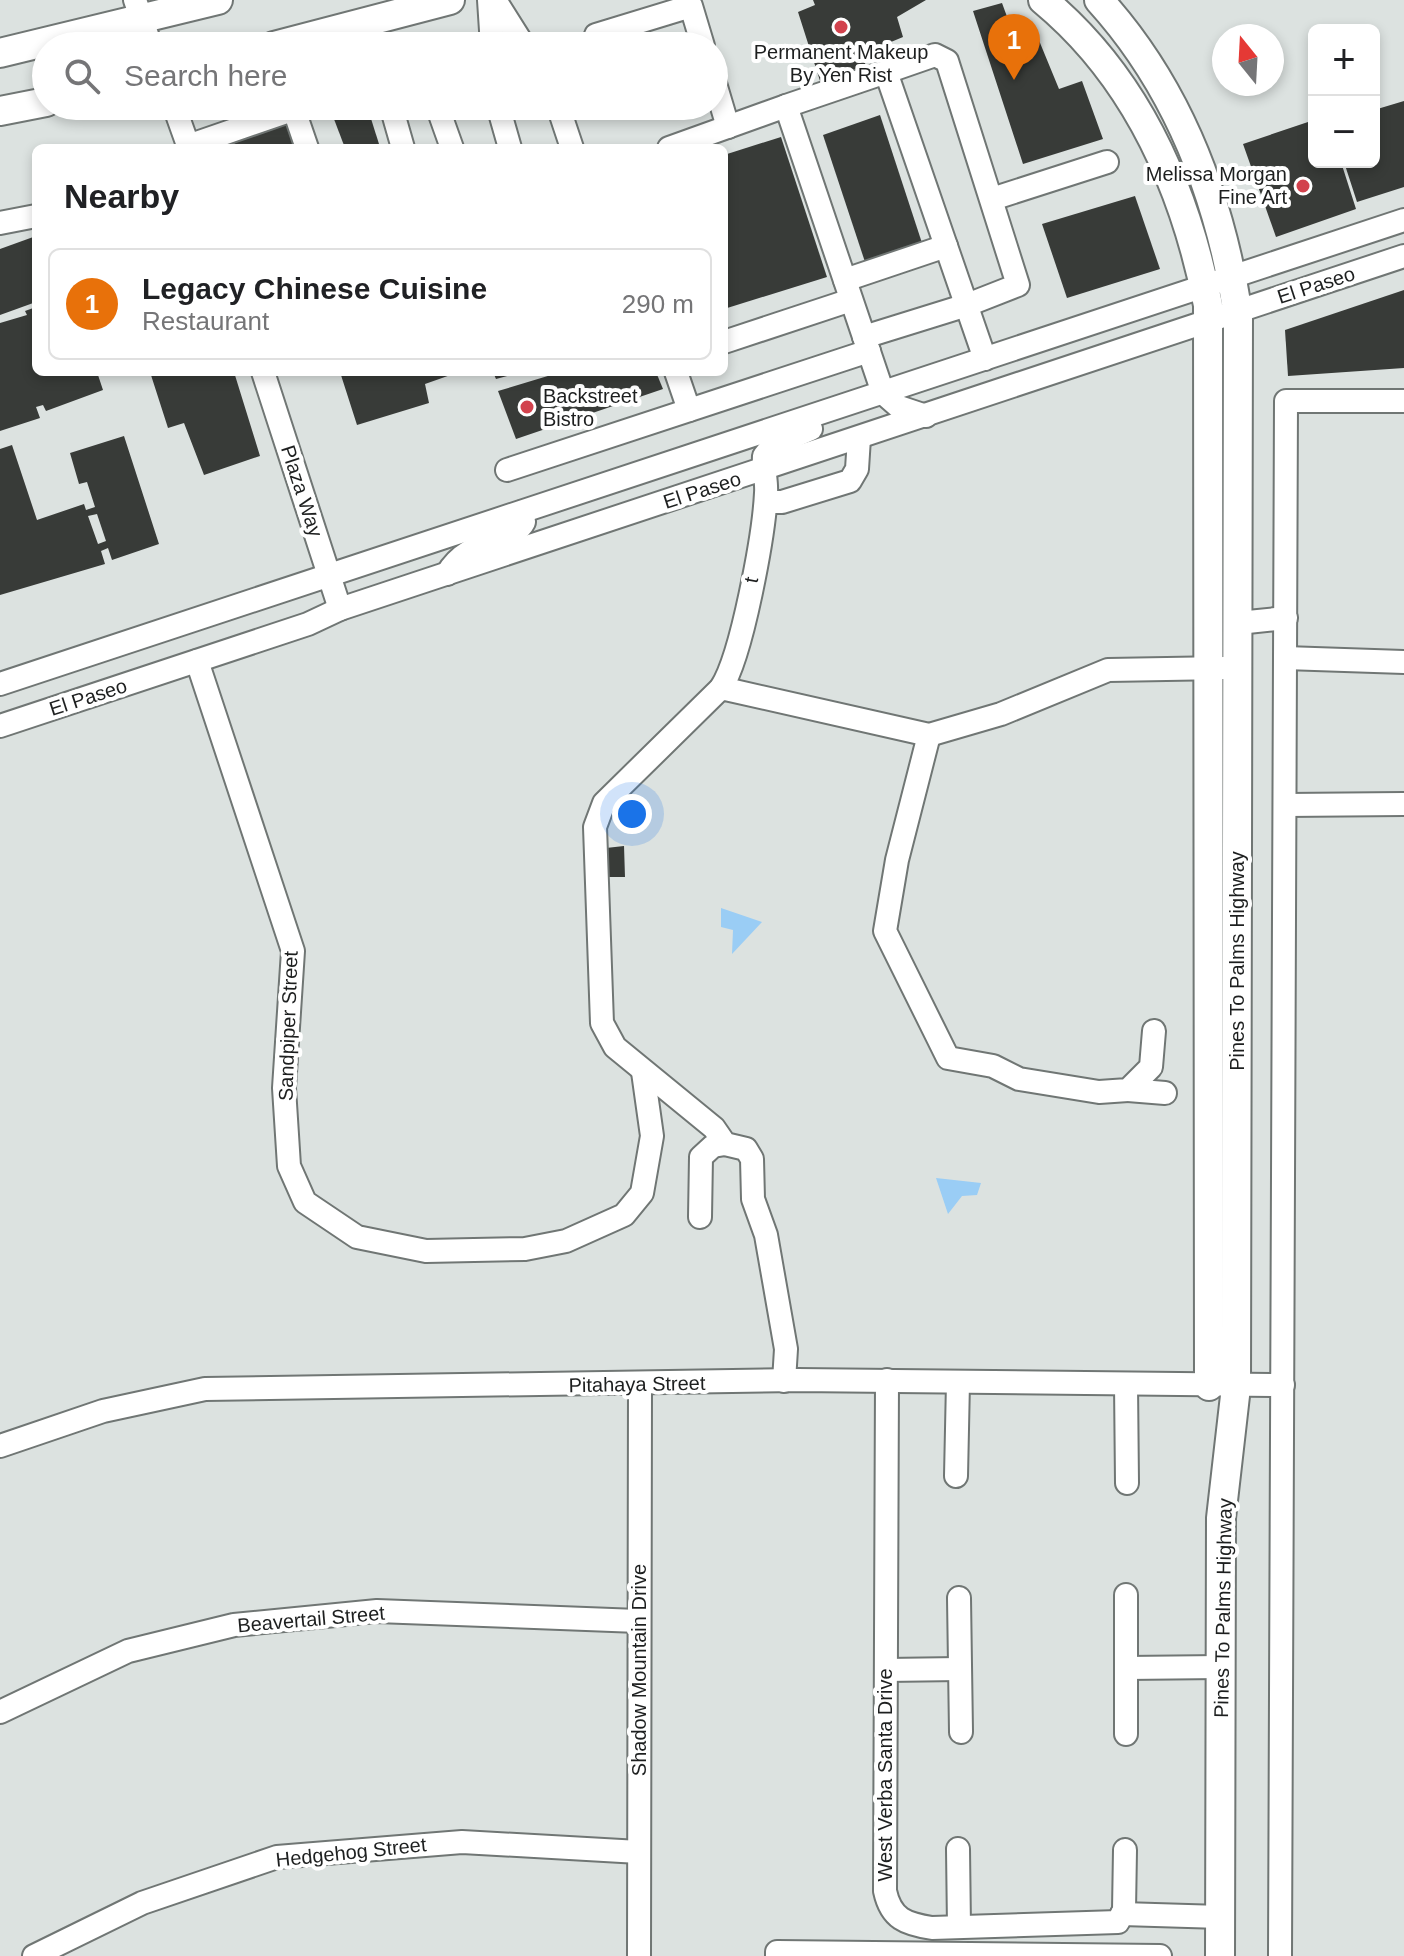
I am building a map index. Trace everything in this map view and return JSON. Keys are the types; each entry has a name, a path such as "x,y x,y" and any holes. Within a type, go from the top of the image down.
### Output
{"main road":[{"path":"96,32 218,0"},
{"path":"328,32 450,0"},
{"name":"Pines To Palms Highway","path":"1043,0 1104,62 1140,114 1186,214 1207,305 1208,668 1223,1386"},
{"name":"Pines To Palms Highway","path":"1099,0 1128,32 1177,114 1212,197 1233,279 1238,314 1238,668 1221,1518 1220,1956"},
{"path":"0,53 32,46"},
{"path":"0,111 32,105"}],"street":[{"path":"492,0 492,32"},
{"path":"492,0 514,32"},
{"path":"606,32 691,6 699,32"},
{"path":"507,470 689,410 1018,285 947,61 935,55 680,144"},
{"path":"886,72 985,359"},
{"path":"786,106 866,344 879,394 899,407 926,416"},
{"path":"179,120 187,144"},
{"path":"196,144 264,120"},
{"path":"297,120 306,144"},
{"path":"395,120 402,144"},
{"path":"442,120 451,144"},
{"path":"502,120 509,144"},
{"path":"563,120 571,144"},
{"path":"726,120 728,127"},
{"path":"992,199 1107,162"},
{"path":"0,223 32,217"},
{"name":"El Paseo","path":"1233,279 1404,220"},
{"path":"728,340 946,246"},
{"name":"El Paseo","path":"0,684 985,359 1207,305 1238,314 1404,256"},
{"path":"1207,305 1227,291 1233,279"},
{"name":"El Paseo","path":"0,726 308,624 340,609 926,416 982,396 1033,365 1207,305"},
{"name":"Plaza Way","path":"264,376 340,609"},
{"path":"677,376 689,410"},
{"path":"763,470 764,456 772,446 860,408 879,394"},
{"path":"1280,1956 1286,401 1404,401"},
{"path":"766,502 782,502 850,481 857,469 859,438"},
{"name":"t","path":"721,688 730,674 738,646 766,502 763,470"},
{"path":"446,575 454,561 471,547 516,532 524,522 522,512"},
{"path":"1238,623 1286,618"},
{"path":"1285,658 1404,662"},
{"name":"Sandpiper Street","path":"197,661 293,951 284,1088 289,1166 305,1202 357,1237 426,1251 525,1249 566,1241 624,1215 642,1193 652,1136 643,1072"},
{"path":"725,1144 714,1128 615,1047 602,1023 596,820 609,796 721,688 929,735 1001,714 1108,670 1238,668"},
{"path":"929,735 897,860 885,928 945,1052 952,1060 993,1066 1019,1079 1099,1092 1128,1090 1165,1093"},
{"path":"1285,805 1404,804"},
{"path":"1128,1090 1151,1067 1154,1031"},
{"path":"651,1116 659,1100 665,1097 679,1100"},
{"path":"700,1217 701,1157 713,1146 725,1144 746,1149 752,1159 753,1199 766,1235 786,1349 784,1381"},
{"name":"Pitahaya Street","path":"0,1446 103,1411 205,1389 887,1380 1283,1385"},
{"name":"West Verba Santa Drive","path":"887,1380 885,1891 895,1917 910,1925 959,1927 1105,1924 1118,1922 1122,1914 1221,1917"},
{"path":"956,1476 958,1382"},
{"name":"Shadow Mountain Drive","path":"639,1956 640,1384"},
{"path":"1126,1384 1127,1483"},
{"path":"1126,1595 1126,1734"},
{"path":"959,1598 961,1732"},
{"name":"Beavertail Street","path":"0,1712 128,1651 234,1625 377,1611 638,1621"},
{"path":"1126,1668 1221,1667"},
{"path":"886,1670 960,1669"},
{"name":"Hedgehog Street","path":"34,1956 142,1903 277,1857 462,1842 639,1852"},
{"path":"958,1849 959,1927"},
{"path":"1122,1914 1125,1850"},
{"path":"777,1956 777,1952 1160,1956"}],"water":[{"path":"721,908 762,922 732,954 733,930 721,927"},
{"path":"936,1178 981,1183 977,1195 962,1196 948,1214"}],"building":[{"path":"813,0 926,0 897,17 903,37 862,54 866,66 821,84 798,12 815,5"},
{"path":"1002,3 1013,33 1025,30 1027,42 1038,38 1059,89 1082,81 1103,139 1023,164 973,11"},
{"path":"1404,101 1404,187 1357,202 1346,168 1380,168 1380,108"},
{"path":"880,115 923,246 867,268 823,135"},
{"path":"274,120 286,120 295,144 234,144 231,135"},
{"path":"334,120 371,120 379,144 343,144"},
{"name":"Melissa Morgan Fine Art","path":"1308,122 1308,168 1343,168 1356,209 1276,237 1243,144"},
{"path":"781,137 827,277 728,308 728,154"},
{"path":"1135,196 1160,269 1067,298 1042,224"},
{"path":"32,237 32,303 0,315 0,249"},
{"path":"1404,290 1404,368 1288,376 1285,330"},
{"path":"32,308 32,376 98,376 103,390 46,411 43,405 36,407 40,418 0,431 0,323 27,315 25,311"},
{"path":"151,376 235,376 260,456 204,475 184,423 168,428"},
{"path":"341,376 448,376 425,384 429,403 357,425"},
{"path":"548,376 658,376 663,389 516,439 498,391"},
{"path":"124,436 159,544 112,560 108,548 101,551 105,564 0,595 0,449 12,445 37,520 84,504 86,510 95,507 87,482 79,484 70,453","holes":["97,514 106,541 98,544 88,516"]},
{"path":"624,846 625,877 607,877 606,848"}],"place":[{"name":"Permanent Makeup By Yen Rist","path":"841,27"},
{"name":"Legacy Chinese Cuisine","path":"1014,80"},
{"name":"Melissa Morgan Fine Art","path":"1303,186"},
{"name":"Backstreet Bistro","path":"527,407"}]}
